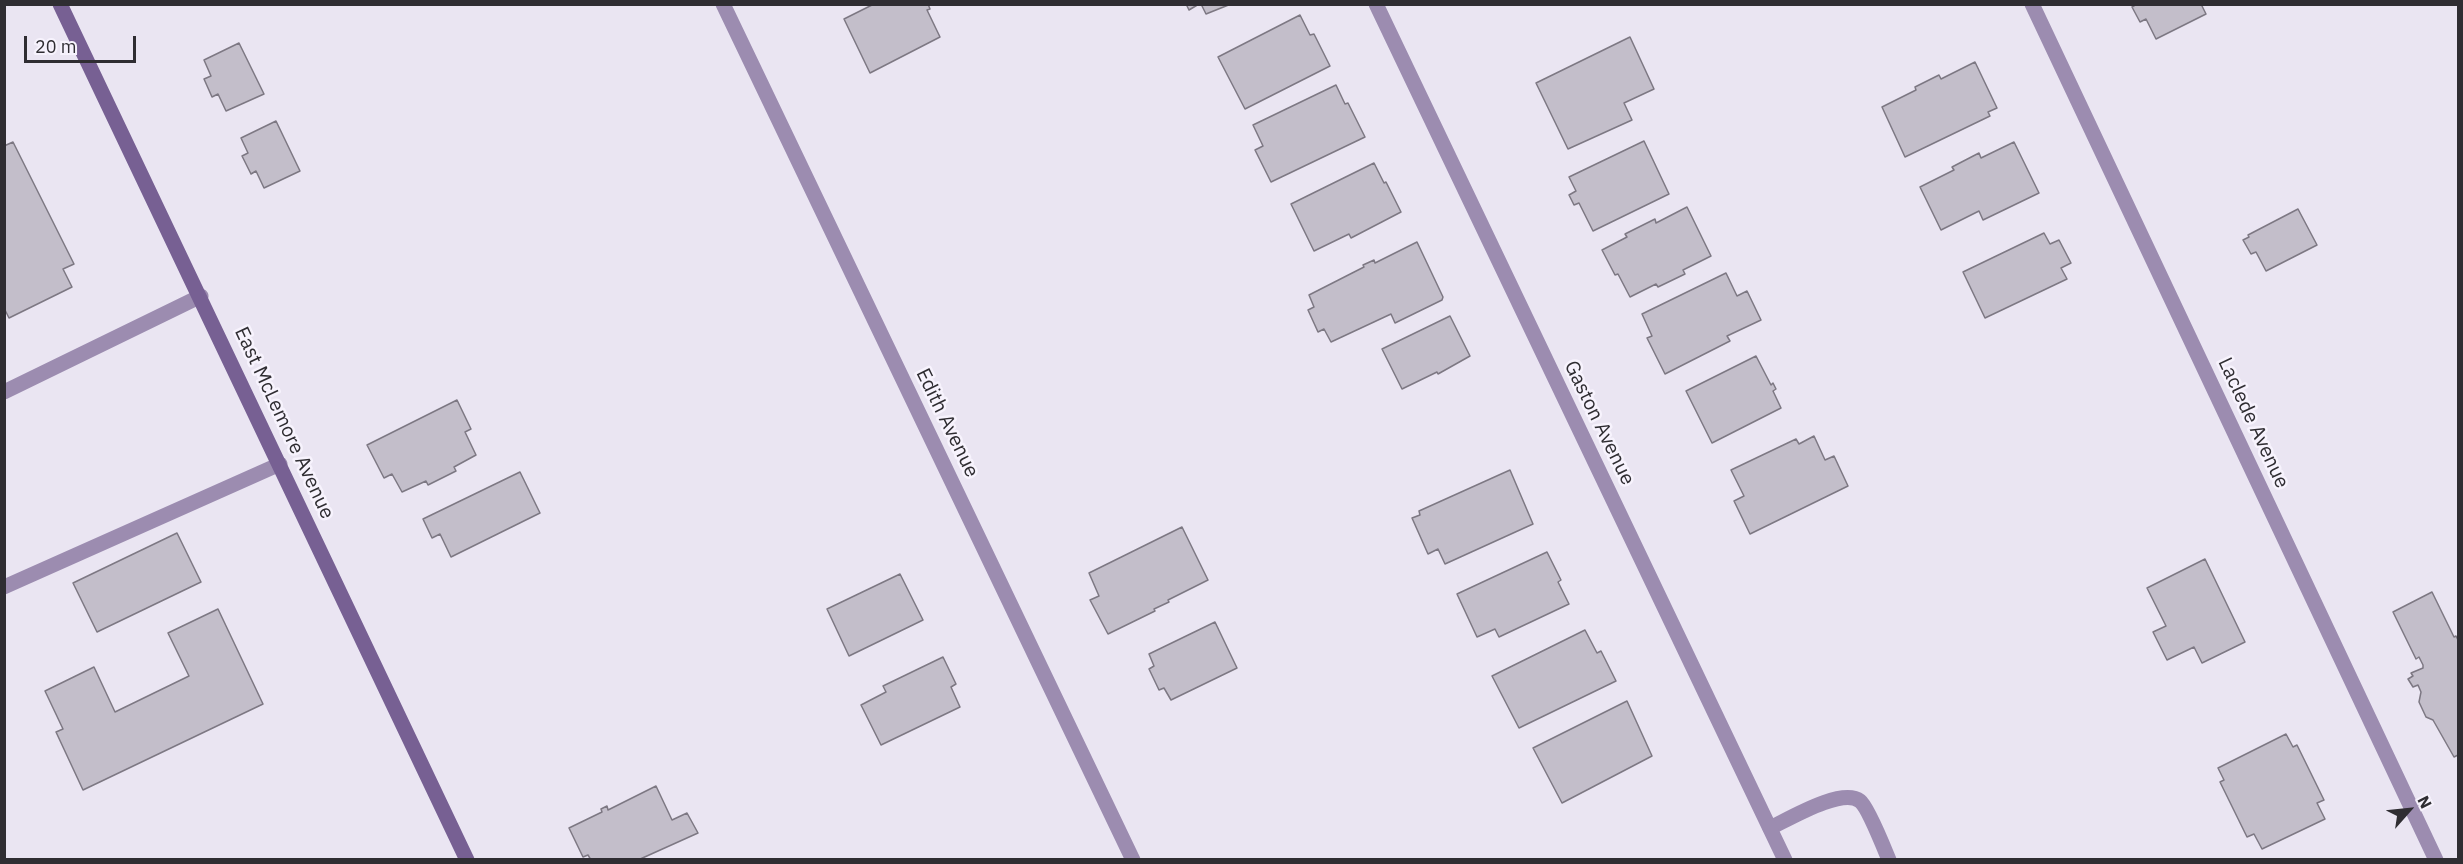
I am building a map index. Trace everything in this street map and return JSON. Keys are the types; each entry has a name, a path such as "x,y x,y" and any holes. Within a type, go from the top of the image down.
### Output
{"main road":[{"name":"East McLemore Avenue","path":"60,4 468,860"}],"street":[{"name":"Edith Avenue","path":"723,4 1133,860"},
{"name":"Gaston Avenue","path":"1376,4 1785,860"},
{"name":"Laclede Avenue","path":"2032,4 2436,860"},
{"path":"4,392 201,296"},
{"path":"4,587 280,464"},
{"path":"1770,828 1838,797 1851,796 1862,802 1889,860"}],"building":[{"path":"874,4 928,4 930,9 927,10 940,37 870,73 844,19"},
{"path":"1186,4 1199,4 1189,10"},
{"path":"1201,4 1231,4 1206,14"},
{"path":"2137,4 2201,4 2206,14 2156,39 2146,19 2140,22 2132,7"},
{"path":"1300,15 1310,35 1314,34 1330,66 1245,109 1218,57"},
{"path":"1630,37 1654,89 1624,103 1632,120 1568,149 1536,83"},
{"path":"239,43 264,94 226,111 218,94 212,97 204,79 211,76 204,60"},
{"path":"1975,62 1997,108 1988,112 1990,116 1905,157 1882,107 1916,90 1915,87 1939,75 1941,79"},
{"path":"1336,85 1365,137 1271,182 1255,150 1263,146 1253,125"},
{"path":"276,121 300,171 264,188 256,171 251,174 242,156 248,153 241,138"},
{"path":"1644,141 1669,194 1593,231 1579,203 1574,205 1569,195 1576,191 1569,177"},
{"path":"13,142 74,264 63,269 72,287 9,318 4,308 4,146"},
{"path":"2014,142 2039,193 1983,220 1979,211 1941,230 1920,187 1954,170 1952,167 1979,153 1981,158"},
{"path":"1374,163 1401,212 1351,238 1349,234 1314,251 1291,204"},
{"path":"1687,207 1711,256 1683,270 1685,274 1658,287 1656,284 1630,297 1602,250 1627,237 1625,234 1655,219 1656,223"},
{"path":"2298,209 2317,245 2266,271 2256,252 2251,254 2243,240 2249,237 2248,235"},
{"path":"2044,233 2050,244 2059,240 2071,263 2061,268 2067,279 1985,318 1963,272"},
{"path":"1417,242 1443,297 1442,300 1395,323 1391,314 1331,342 1324,329 1318,332 1308,310 1314,307 1309,295 1364,267 1363,265 1374,260 1375,263"},
{"path":"1726,273 1737,296 1747,291 1761,320 1727,336 1730,341 1665,374 1647,338 1652,336 1642,314"},
{"path":"1450,316 1470,356 1438,374 1437,372 1402,389 1382,349"},
{"path":"1756,356 1771,385 1773,383 1776,389 1773,391 1781,408 1712,443 1686,391"},
{"path":"457,400 471,429 465,432 476,455 454,467 456,471 428,485 426,481 402,492 392,474 384,478 367,445"},
{"path":"1814,436 1825,460 1834,456 1848,486 1750,534 1734,501 1744,496 1731,470 1796,439 1799,444"},
{"path":"1510,470 1533,524 1445,564 1438,549 1428,554 1412,518 1420,515 1419,511"},
{"path":"520,472 540,513 451,557 440,534 432,538 423,519"},
{"path":"1182,527 1208,580 1168,600 1169,602 1154,609 1155,611 1108,634 1090,600 1099,596 1089,573"},
{"path":"177,533 201,582 97,632 73,583"},
{"path":"1547,552 1561,580 1558,582 1569,604 1499,637 1495,629 1477,637 1457,594"},
{"path":"2205,559 2245,642 2202,663 2194,647 2167,660 2153,632 2166,626 2147,588"},
{"path":"900,574 923,620 849,656 827,609"},
{"path":"2432,592 2454,637 2456,636 2458,640 2458,755 2454,757 2433,720 2426,717 2419,702 2421,692 2418,685 2413,687 2408,679 2413,676 2411,673 2423,668 2423,665 2419,657 2416,659 2393,612"},
{"path":"218,609 263,704 83,790 56,732 63,729 45,691 94,667 115,712 189,676 168,633"},
{"path":"1215,622 1237,668 1171,700 1164,688 1159,690 1149,669 1154,666 1149,654"},
{"path":"1585,630 1597,653 1601,651 1616,681 1519,728 1492,676"},
{"path":"943,657 956,684 951,687 960,707 881,745 861,705 886,692 883,686"},
{"path":"1627,701 1652,756 1562,803 1533,748"},
{"path":"2286,734 2293,747 2297,745 2324,800 2317,803 2325,819 2262,849 2254,834 2247,837 2220,782 2224,780 2218,768"},
{"path":"656,786 672,820 687,813 698,833 638,860 591,860 588,855 583,857 569,828 602,812 601,809 607,806 608,810"}]}
